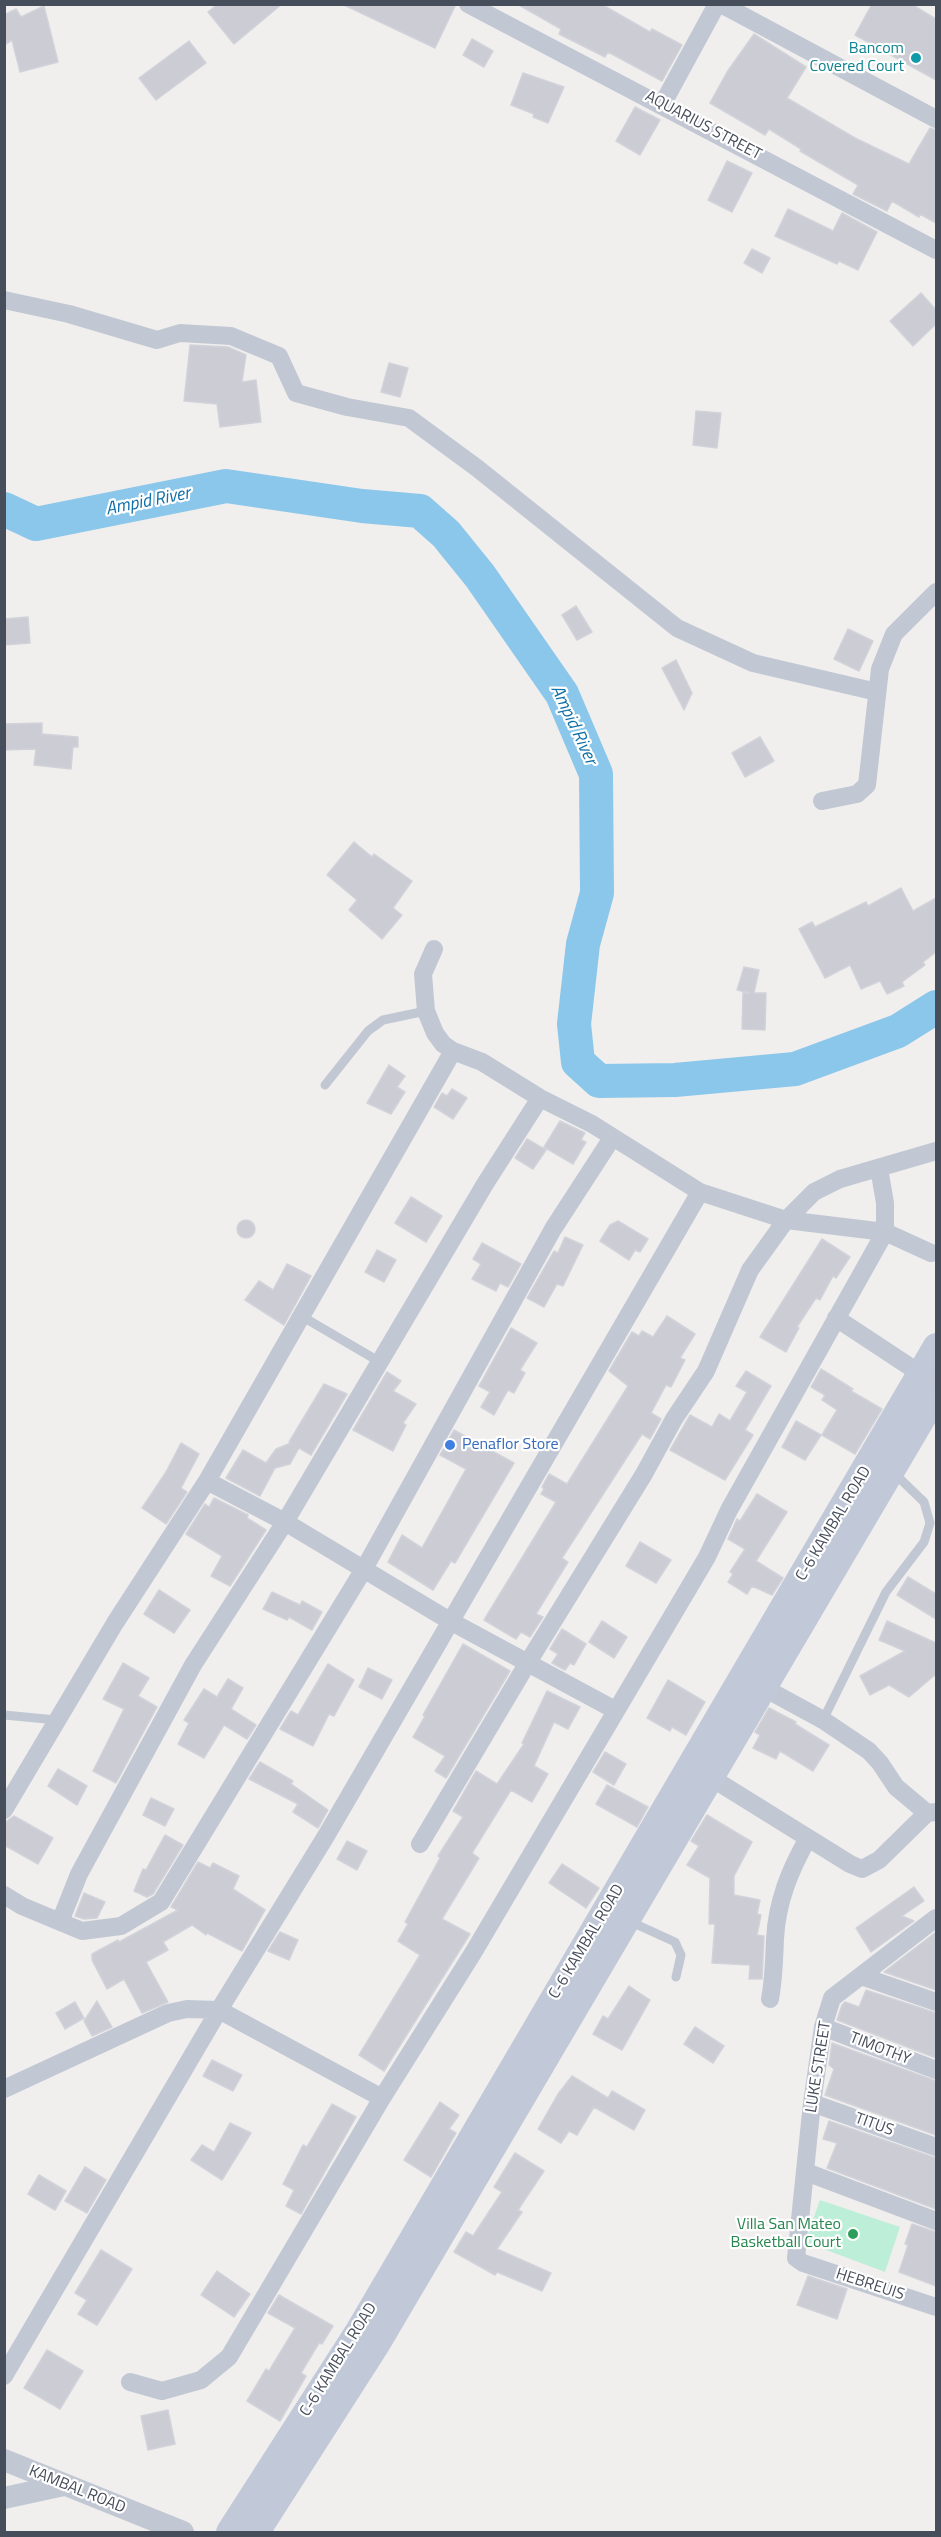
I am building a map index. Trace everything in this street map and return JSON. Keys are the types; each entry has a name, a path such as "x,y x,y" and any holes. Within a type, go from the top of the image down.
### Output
{"main road":[{"name":"C-6 KAMBAL ROAD","path":"229,2532 358,2331 754,1682 929,1380 936,1346"},
{"name":"C-6 KAMBAL ROAD","path":"257,2532 378,2343 627,1920 710,1777 754,1682 892,1471 936,1396"}],"street":[{"name":"AQUARIUS STREET","path":"468,4 936,250"},
{"path":"663,105 719,4 936,119"},
{"path":"4,300 69,314 157,340 180,333 231,336 279,356 296,393 347,407 409,418 477,468 677,628 753,663 877,692"},
{"path":"822,801 856,794 867,785 880,669 894,634 936,592"},
{"path":"434,949 423,974 426,1011 435,1033 443,1044 453,1051 482,1062 540,1098 592,1124 699,1192 786,1220 885,1232 931,1253"},
{"path":"4,1810 115,1623 207,1481 303,1317 453,1051"},
{"path":"60,1922 79,1874 193,1665 285,1522 491,1174 540,1098"},
{"path":"4,1895 22,1906 82,1931 121,1926 160,1902 364,1569 554,1229 612,1138"},
{"path":"420,1844 644,1474 674,1419 706,1371 750,1270 786,1220 814,1192 840,1179 936,1152"},
{"path":"130,2382 162,2391 201,2380 229,2357 382,2098 473,1953 707,1557 729,1510 885,1232 885,1203 879,1168"},
{"path":"4,2376 219,2010 326,1836 699,1192"},
{"path":"836,1318 929,1380"},
{"path":"207,1481 285,1522 450,1621 615,1710"},
{"path":"710,1777 862,1869 879,1860 932,1812 896,1787 869,1751 823,1720 754,1682"},
{"path":"770,1999 775,1976 775,1939 780,1901 791,1868 808,1838"},
{"name":"LUKE STREET","path":"803,2263 796,2258 796,2248 812,2103 823,2027 832,1998 936,1919"},
{"path":"861,1976 936,2002"},
{"path":"4,2089 168,2013 187,2009 219,2010 382,2098"},
{"name":"TIMOTHY","path":"823,2027 936,2070"},
{"name":"TITUS","path":"812,2103 936,2147"},
{"path":"806,2172 936,2221"},
{"name":"HEBREUIS","path":"803,2263 936,2307"},
{"name":"KAMBAL ROAD","path":"4,2460 183,2532"},
{"path":"4,2498 64,2485"}],"lane":[{"path":"325,1085 368,1031 383,1020 426,1011"},
{"path":"303,1317 380,1362"},
{"path":"823,1720 886,1593 924,1542 930,1523 924,1502 892,1471"},
{"path":"4,1715 57,1720"},
{"path":"627,1920 675,1942 681,1955 676,1977"}],"green space":[{"name":"Villa San Mateo Basketball Court","path":"820,2200 900,2227 885,2272 805,2242"}],"building":[{"path":"218,4 282,4 234,44 208,12"},
{"path":"342,4 456,4 435,48"},
{"path":"517,4 601,4 650,32 652,29 682,45 662,81 608,52 605,57 559,34 561,29"},
{"name":"Bancom Covered Court","path":"872,4 911,4 936,19 936,80 855,35"},
{"path":"44,6 58,62 20,72 12,40 4,45 4,15 16,9 21,17"},
{"path":"754,34 806,67 787,98 855,138 909,164 930,128 936,130 936,223 920,214 919,217 892,201 887,211 853,194 858,185 800,151 801,149 769,129 765,135 710,103 727,72"},
{"path":"472,39 493,51 484,67 463,55"},
{"path":"189,41 206,63 156,100 139,78"},
{"path":"523,73 564,87 548,123 533,117 534,114 511,105"},
{"path":"635,107 660,120 640,155 616,141"},
{"path":"727,161 752,173 732,212 708,200"},
{"path":"788,209 833,231 842,213 877,232 858,270 839,261 837,264 775,236"},
{"path":"752,249 770,258 762,273 744,263"},
{"path":"921,293 936,310 936,324 913,346 890,321"},
{"path":"190,345 228,347 246,355 242,382 256,380 261,422 220,427 217,404 184,401"},
{"path":"389,363 408,368 400,397 381,392"},
{"path":"696,411 721,413 717,448 693,445"},
{"path":"576,606 592,632 577,640 562,615"},
{"path":"28,617 30,643 4,645 4,619"},
{"path":"848,629 873,641 859,671 834,659"},
{"path":"676,660 692,693 684,710 662,668"},
{"path":"42,723 42,734 78,737 78,747 73,747 71,769 34,765 36,749 4,750 4,724"},
{"path":"760,737 774,761 745,777 732,753"},
{"path":"354,842 372,857 374,854 412,881 393,908 402,915 382,939 349,910 357,900 327,875"},
{"path":"901,888 913,911 936,898 936,952 923,962 925,965 902,982 904,986 887,994 880,981 861,989 850,965 825,978 799,929 812,922 815,927 866,902 868,906"},
{"path":"744,967 759,970 754,993 766,993 765,1030 742,1029 743,993 750,993 737,990"},
{"path":"389,1065 405,1076 397,1087 405,1092 391,1114 367,1103"},
{"path":"452,1089 467,1098 453,1119 434,1107 442,1093 447,1096"},
{"path":"560,1121 585,1133 581,1140 586,1142 573,1164 544,1147"},
{"path":"527,1139 546,1150 533,1169 515,1158"},
{"path":"411,1197 442,1216 426,1242 395,1223"},
{"path":"246,1220 252,1223 255,1229 252,1235 246,1238 240,1235 237,1229 240,1223"},
{"path":"618,1221 648,1239 640,1252 635,1250 629,1260 600,1241 610,1225"},
{"path":"565,1237 583,1245 563,1286 557,1284 544,1307 527,1298 554,1251 558,1253"},
{"path":"822,1239 850,1257 836,1278 833,1276 820,1300 816,1298 797,1327 799,1328 786,1352 760,1337"},
{"path":"482,1243 521,1264 508,1287 500,1283 496,1291 472,1279 481,1264 473,1259"},
{"path":"377,1250 396,1260 384,1282 365,1272"},
{"path":"287,1264 311,1276 284,1325 245,1300 259,1281 273,1290"},
{"path":"667,1316 695,1334 680,1358 685,1360 671,1387 666,1385 651,1413 661,1419 650,1439 642,1434 562,1558 568,1562 536,1614 543,1617 530,1637 521,1632 516,1639 484,1620 556,1502 541,1494 544,1489 542,1487 549,1474 567,1484 628,1386 609,1371 632,1332 639,1336 642,1331 653,1337"},
{"path":"511,1328 537,1343 520,1370 525,1373 514,1393 508,1390 494,1415 481,1407 490,1392 479,1386"},
{"path":"821,1369 853,1389 851,1391 882,1409 855,1454 822,1435 837,1410 822,1400 825,1395 811,1387"},
{"path":"746,1371 771,1386 745,1430 753,1435 725,1480 670,1450 690,1415 712,1427 719,1414 730,1421 747,1392 736,1386"},
{"path":"387,1372 401,1381 393,1391 416,1404 403,1423 406,1425 393,1451 353,1430"},
{"path":"324,1384 347,1394 311,1455 299,1448 290,1464 275,1468 260,1496 226,1478 243,1450 266,1463 276,1449 291,1443 289,1442"},
{"path":"796,1421 821,1435 805,1460 782,1447"},
{"path":"454,1430 514,1463 455,1563 451,1561 433,1590 388,1562 402,1535 422,1548 466,1469 440,1455"},
{"path":"181,1443 199,1454 181,1488 187,1492 166,1524 142,1508 166,1472"},
{"path":"757,1494 787,1512 756,1561 783,1578 772,1595 752,1586 747,1594 728,1582 733,1574 730,1572 745,1549 728,1539 737,1519 740,1521"},
{"path":"214,1498 248,1515 247,1518 266,1530 230,1586 211,1576 222,1556 186,1534 205,1504 209,1507"},
{"path":"640,1542 671,1560 656,1583 626,1566"},
{"path":"908,1577 936,1594 936,1619 897,1595"},
{"path":"159,1590 190,1610 174,1633 144,1614"},
{"path":"272,1592 300,1605 302,1601 322,1612 312,1630 289,1617 287,1620 263,1609"},
{"path":"602,1621 627,1637 614,1658 589,1642"},
{"path":"887,1621 936,1643 936,1674 909,1697 889,1685 870,1695 860,1676 905,1651 879,1640"},
{"path":"562,1629 586,1644 574,1665 570,1663 565,1670 552,1663 558,1654 550,1649"},
{"path":"463,1644 510,1671 446,1778 435,1771 445,1756 413,1737"},
{"path":"123,1663 149,1678 138,1696 157,1707 116,1783 93,1771 124,1709 103,1699"},
{"path":"328,1664 354,1680 334,1716 329,1714 313,1746 280,1729 291,1711 298,1715"},
{"path":"368,1668 392,1680 382,1699 359,1687"},
{"path":"228,1679 243,1688 231,1709 256,1725 247,1739 224,1725 204,1758 178,1744 189,1723 184,1720 204,1689 217,1697"},
{"path":"668,1680 705,1702 686,1735 672,1727 670,1731 647,1718"},
{"path":"547,1691 580,1707 568,1729 554,1722 534,1766 548,1774 532,1802 511,1790 472,1853 479,1858 442,1919 470,1934 384,2071 359,2055 420,1955 398,1941 408,1924 405,1922 440,1858 438,1856 463,1817 453,1811 476,1771 497,1784 524,1744 522,1743"},
{"path":"769,1708 796,1722 795,1724 829,1745 813,1771 780,1751 776,1759 753,1748 760,1735 755,1732"},
{"path":"605,1752 626,1764 614,1785 593,1772"},
{"path":"260,1762 293,1781 291,1784 328,1810 318,1828 293,1812 298,1804 249,1779"},
{"path":"58,1769 87,1786 77,1805 48,1786"},
{"path":"607,1785 648,1807 637,1827 596,1804"},
{"path":"151,1798 174,1809 165,1826 143,1815"},
{"path":"707,1815 752,1842 734,1876 734,1895 760,1900 757,1914 761,1915 757,1935 764,1936 762,1979 749,1979 750,1965 712,1963 715,1924 709,1924 710,1878 687,1865 699,1846 691,1841"},
{"path":"14,1816 53,1838 38,1864 4,1845 4,1823"},
{"path":"165,1835 183,1845 153,1894 147,1897 134,1891 143,1869 146,1870"},
{"path":"347,1841 367,1851 357,1870 337,1859"},
{"path":"198,1862 210,1868 213,1863 239,1876 233,1889 265,1910 242,1951 207,1933 206,1935 192,1925 163,1942 168,1950 146,1962 168,2002 142,2013 124,1979 107,1989 92,1960 92,1954 178,1910 171,1907"},
{"path":"562,1864 599,1888 586,1908 549,1883"},
{"path":"914,1887 924,1901 902,1916 914,1921 871,1952 856,1928"},
{"path":"84,1893 105,1902 97,1918 84,1919 75,1916"},
{"path":"280,1932 298,1940 289,1960 268,1951"},
{"path":"936,1932 936,1990 884,1972"},
{"path":"629,1986 650,2000 622,2050 593,2034 603,2016 608,2019"},
{"path":"866,1990 936,2013 936,2058 837,2020 842,2005 845,2002 859,2007"},
{"path":"97,2001 112,2027 92,2036 84,2021"},
{"path":"75,2002 84,2018 65,2029 56,2013"},
{"path":"695,2027 724,2046 713,2063 684,2044"},
{"path":"832,2043 936,2081 936,2135 825,2095 834,2069 829,2065"},
{"path":"212,2060 242,2075 233,2091 203,2076"},
{"path":"572,2076 608,2098 612,2091 645,2110 634,2130 594,2107 577,2135 569,2131 561,2143 538,2129 558,2094"},
{"path":"440,2102 459,2115 449,2129 456,2133 431,2177 404,2160"},
{"path":"332,2104 356,2117 301,2214 286,2206 294,2190 283,2184 303,2145 307,2147"},
{"path":"829,2121 936,2158 936,2209 827,2168 837,2143 823,2139"},
{"path":"230,2123 251,2133 222,2180 191,2160 202,2145 214,2152"},
{"path":"515,2153 544,2171 518,2210 522,2212 497,2249 551,2273 542,2291 497,2272 495,2275 454,2252 466,2232 473,2236 502,2192 494,2187"},
{"path":"85,2167 106,2180 87,2213 65,2201"},
{"path":"39,2175 66,2191 55,2210 28,2194"},
{"path":"912,2224 936,2232 936,2286 899,2272"},
{"path":"101,2250 132,2269 97,2325 78,2314 87,2300 75,2293"},
{"path":"217,2271 250,2294 234,2317 201,2295"},
{"path":"808,2276 847,2289 837,2319 797,2305"},
{"path":"279,2295 333,2326 322,2344 319,2343 301,2373 306,2376 280,2421 247,2401 266,2369 269,2371 295,2328 268,2313"},
{"path":"47,2350 83,2371 60,2409 24,2388"},
{"path":"168,2410 175,2444 148,2450 141,2416"}],"waterway":[{"name":"Ampid River","path":"4,509 36,524 226,486 362,506 420,511 446,534 480,576 562,694 596,774 597,893 583,944 574,1024 578,1062 599,1081 675,1080 795,1069 898,1031 936,1007"}],"place":[{"name":"Bancom Covered Court","path":"916,58"},
{"name":"Penaflor Store","path":"450,1445"},
{"name":"Villa San Mateo Basketball Court","path":"853,2234"}]}
